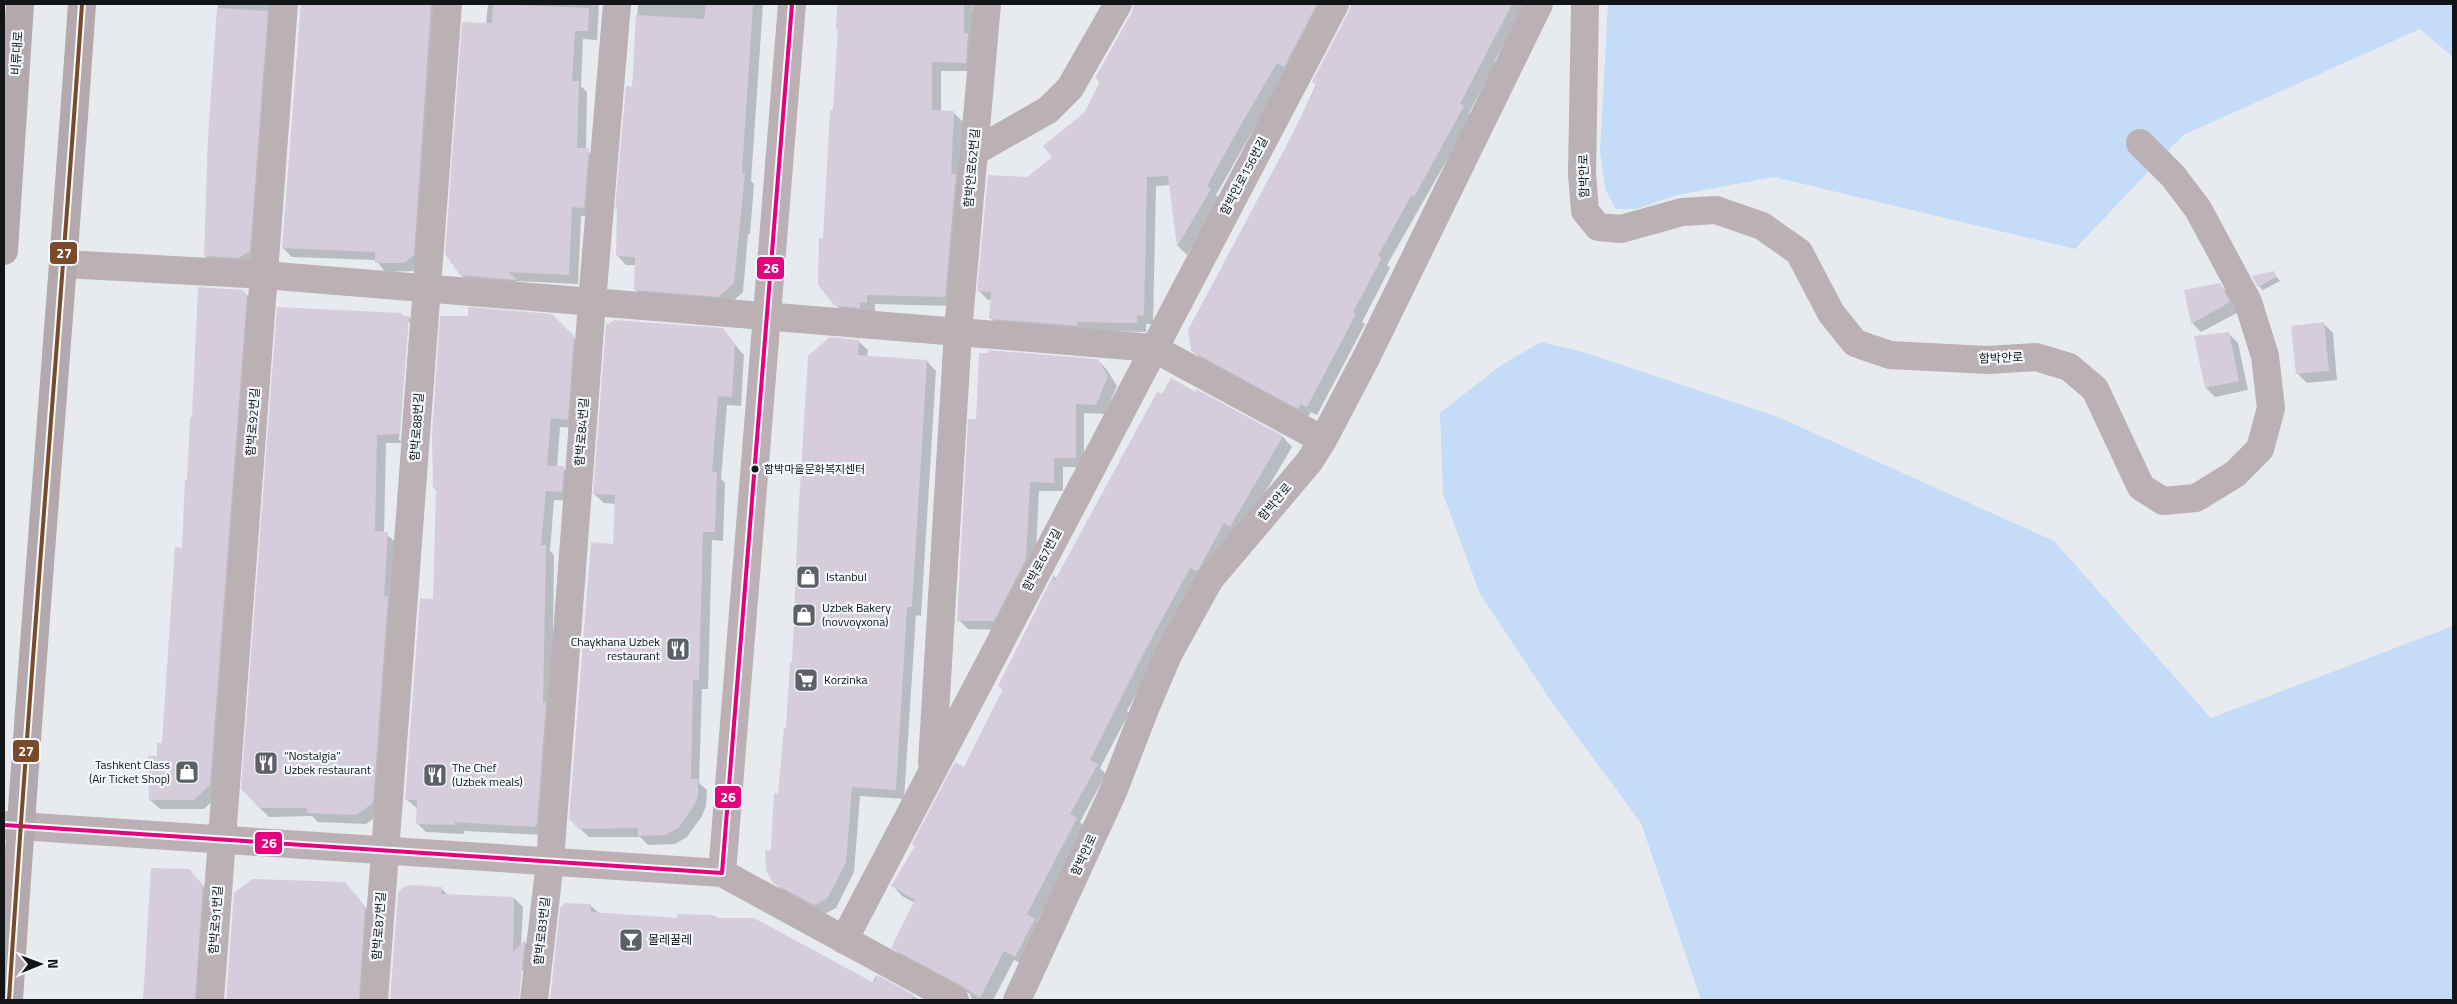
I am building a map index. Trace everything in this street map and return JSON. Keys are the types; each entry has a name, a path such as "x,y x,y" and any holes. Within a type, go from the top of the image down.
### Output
{"main road":[{"name":"비류대로","path":"4,251 20,4"},
{"path":"9,1000 12,826 64,264 82,4"}],"street":[{"name":"함박로92번길","path":"221,840 284,4"},
{"name":"함박로88번길","path":"385,851 448,4"},
{"name":"함박로84번길","path":"550,861 592,302 617,4"},
{"path":"722,873 792,4"},
{"name":"함박안로62번길","path":"958,332 987,4"},
{"path":"974,152 1048,110 1070,88 1118,4"},
{"name":"함박안로156번길","path":"1154,348 1335,4"},
{"name":"함박안로","path":"1018,1000 1113,792 1169,653 1210,579 1309,462 1323,440 1366,358 1539,4"},
{"name":"함박안로","path":"1585,4 1582,174 1585,210 1598,228 1621,229 1682,212 1716,210 1762,226 1799,252 1831,312 1855,343 1890,356 1988,360 2036,357 2069,367 2095,389 2141,487 2163,500 2196,498 2235,474 2260,448 2271,408 2266,356 2248,302 2198,209 2173,176 2140,143"},
{"path":"64,264 264,275 1154,348 1323,440"},
{"name":"함박로67번길","path":"931,773 958,332"},
{"name":"함박로67번길","path":"844,940 1154,348"},
{"path":"12,826 722,873 955,1000"},
{"name":"함박로91번길","path":"210,1000 221,840"},
{"name":"함박로87번길","path":"374,1000 385,851"},
{"name":"함박로83번길","path":"534,1000 550,861"}],"shaded area":[{"path":"1608,4 2453,4 2453,57 2420,29 2183,135 2075,249 1774,177 1677,195 1636,209 1616,209 1605,189 1600,152"},
{"path":"1541,342 1583,352 1778,417 2054,541 2211,718 2453,626 2453,1000 1701,1000 1641,823 1553,704 1480,594 1443,494 1440,413 1500,366"}],"building":[{"path":"301,4 431,4 414,255 404,263 375,263 375,252 282,248"},
{"path":"493,4 589,8 588,31 575,31 572,81 579,81 577,148 589,148 584,208 572,207 569,275 509,272 517,280 460,275 445,254 462,22 492,23"},
{"path":"706,4 753,4 742,173 745,173 734,283 719,297 634,290 635,257 616,256 617,209 615,209 626,86 632,87 636,15 704,19"},
{"path":"837,4 964,4 964,33 968,33 966,63 932,62 932,110 954,111 951,174 956,174 945,297 867,295 867,303 860,302 860,308 835,306 818,285 819,238 823,238 830,110 833,110 838,29 836,29"},
{"path":"1134,4 1317,4 1284,67 1277,63 1239,128 1207,186 1211,189 1177,247 1168,176 1147,177 1144,316 1137,315 1137,323 1076,322 1079,326 989,319 991,292 977,291 988,175 1027,177 1052,157 1043,146 1084,113 1100,81 1095,78 1132,12"},
{"path":"1351,4 1512,4 1460,104 1464,106 1414,197 1411,196 1378,256 1382,258 1353,312 1356,314 1307,407 1301,404 1298,409 1191,351 1188,330 1317,85 1312,82"},
{"path":"217,8 268,11 250,251 238,258 204,256 208,137"},
{"path":"2274,271 2276,277 2258,287 2252,276"},
{"path":"2220,283 2230,302 2191,324 2184,290"},
{"path":"198,287 243,290 247,296 210,785 194,800 149,800 148,756 157,756 157,743 162,743 175,547 182,548 185,480 187,480 190,417 192,417"},
{"path":"277,307 401,313 401,316 409,316 400,434 377,435 375,531 388,532 384,596 388,597 373,803 356,815 307,813 307,808 259,808 241,789"},
{"path":"468,307 552,314 574,336 568,420 551,418 547,466 564,466 562,492 546,491 541,545 546,545 543,702 546,703 537,823 534,827 455,822 455,825 416,824 417,800 405,800 420,598 433,599 436,489 433,488 432,434 440,316 468,316"},
{"path":"615,320 723,328 735,344 732,397 718,396 712,472 717,472 715,532 703,532 699,680 693,680 691,779 698,779 698,796 693,807 678,828 665,835 638,836 638,828 579,829 569,819 591,542 613,544 615,495 593,494 606,325"},
{"path":"2324,322 2329,371 2296,374 2291,326"},
{"path":"2229,332 2239,381 2205,388 2194,336"},
{"path":"830,337 859,340 858,355 927,360 912,607 907,607 896,790 852,787 846,863 827,899 814,905 773,883 766,870 765,850 771,850 774,793 778,794 784,728 786,728 790,662 792,663 808,356"},
{"path":"988,350 1098,359 1108,376 1096,405 1076,404 1076,458 1054,458 1054,483 1030,482 1026,559 994,621 957,621 968,419 976,419 979,353 988,353"},
{"path":"1171,378 1196,392 1196,389 1283,436 1230,527 1224,523 1197,571 1190,568 1148,645 1090,760 1098,764 1070,814 1077,818 1027,914 1035,919 1015,957 1004,951 980,998 962,986 891,948 915,900 891,886 915,846 912,844 955,762 964,767 1003,689 998,686 1054,574 1054,582 1157,392 1162,394"},
{"path":"151,868 189,869 203,885 195,1000 143,1000"},
{"path":"252,879 345,882 365,907 359,1000 226,1000 234,893"},
{"path":"411,885 442,887 441,894 514,897 513,952 525,940 519,1000 390,1000 398,893 403,887"},
{"path":"565,903 591,904 591,912 677,918 677,914 713,915 713,918 754,918 874,983 877,975 914,995 911,1000 550,1000 560,908"}],"transit line":[{"name":"27","path":"9,1000 82,4"},
{"name":"26","path":"4,825 722,873 792,4"}],"place":[{"name":"함박마을문화복지센터","path":"755,469"},
{"name":"Istanbul","path":"808,577"},
{"name":"Uzbek Bakery (novvoyxona)","path":"804,615"},
{"name":"Chaykhana Uzbek restaurant","path":"678,649"},
{"name":"Korzinka","path":"806,680"},
{"name":"“Nostalgia” Uzbek restaurant","path":"266,763"},
{"name":"Tashkent Class (Air Ticket Shop)","path":"187,772"},
{"name":"The Chef (Uzbek meals)","path":"435,775"},
{"name":"몰레꿀레","path":"631,940"}]}
